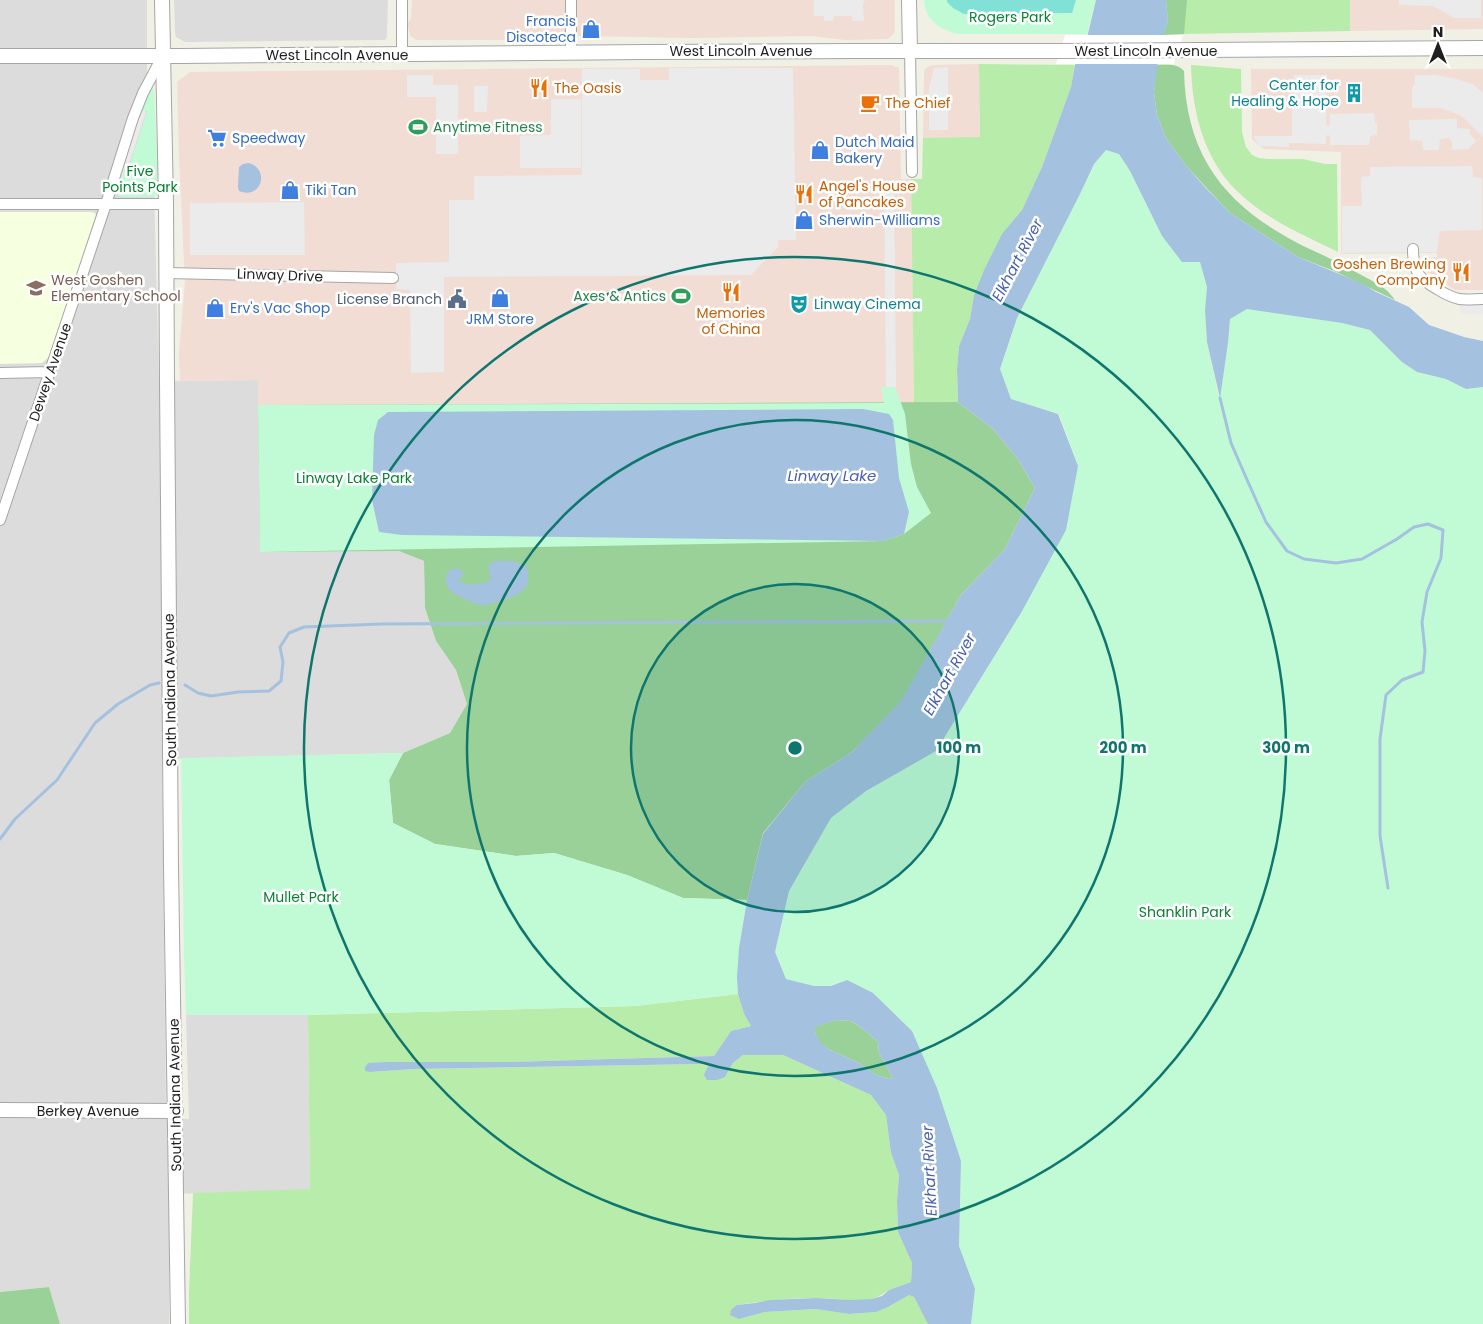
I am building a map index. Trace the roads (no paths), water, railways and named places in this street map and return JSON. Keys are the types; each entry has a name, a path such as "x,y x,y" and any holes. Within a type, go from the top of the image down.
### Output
{"street":[{"name":"South Indiana Avenue","path":"162,0 167,272 171,866 178,1324"},
{"path":"402,0 402,54"},
{"path":"571,0 571,53"},
{"path":"909,0 912,172"},
{"name":"West Lincoln Avenue","path":"0,56 1483,48"},
{"name":"Dewey Avenue","path":"0,520 133,118 143,92 162,56"},
{"path":"0,204 166,204"},
{"path":"1413,249 1413,262 1417,273 1424,282 1450,296 1461,299 1483,299"},
{"name":"Linway Drive","path":"167,272 393,278"},
{"path":"0,373 50,372"},
{"name":"Berkey Avenue","path":"0,1110 176,1111"}],"water":[{"name":"Elkhart River","path":"1096,0 1166,0 1168,21 1160,46 1154,92 1157,115 1166,138 1187,167 1230,213 1298,257 1361,283 1409,307 1429,325 1464,337 1483,341 1483,387 1466,389 1446,379 1417,372 1402,362 1370,330 1342,323 1247,309 1230,319 1220,398 1207,342 1205,310 1207,287 1200,262 1182,262 1162,236 1130,171 1119,154 1106,150 1094,164 1017,318 1000,369 1011,399 1058,414 1078,466 1066,530 1021,613 936,751 866,791 831,818 789,891 775,952 786,979 814,986 831,986 847,980 873,993 912,1031 937,1088 961,1161 959,1246 975,1289 971,1324 928,1324 914,1297 909,1295 876,1312 849,1314 816,1309 765,1312 739,1319 730,1315 731,1310 737,1305 770,1300 816,1298 872,1299 911,1282 912,1263 898,1232 897,1201 899,1175 891,1153 886,1115 871,1095 783,1055 743,1055 733,1063 725,1077 717,1080 707,1080 704,1075 708,1066 703,1064 414,1069 370,1072 365,1071 365,1067 368,1063 387,1062 510,1062 714,1056 731,1031 751,1026 744,1014 738,994 737,977 739,948 747,900 763,834 805,782 852,752 901,701 961,595 1005,549 1035,488 1017,458 993,429 958,402 957,369 959,346 970,319 974,295 985,268 1002,234 1022,210 1042,167 1071,87 1075,65 1085,46","holes":["836,1020 851,1021 878,1042 879,1053 893,1078 889,1079 874,1074 859,1063 830,1050 821,1043 815,1032 815,1027"]},
{"path":"249,163 256,166 260,171 261,177 258,188 247,193 239,191 239,167"},
{"name":"Linway Lake","path":"863,409 889,414 893,420 899,478 909,512 904,534 883,541 402,535 379,532 372,500 374,435 378,420 388,412"},
{"path":"494,561 510,561 526,565 528,580 523,590 512,597 484,605 476,604 460,597 447,587 448,571 457,568 464,573 459,581 463,583 475,585 491,580 488,566"}],"waterway":[{"path":"1220,398 1231,443 1248,482 1266,522 1287,551 1304,559 1336,563 1362,559 1414,527 1428,524 1443,530 1441,558 1427,592 1422,622 1425,651 1423,672 1402,680 1386,695 1380,739 1380,836 1388,888"},
{"path":"185,685 198,693 211,696 238,692 269,691 281,681 283,662 280,647 289,633 304,627 381,624 949,621"},
{"path":"0,839 15,819 57,780 95,723 118,704 150,685 159,683"}],"place":[{"name":"Francis Discoteca","path":"591,29"},
{"name":"The Oasis","path":"539,88"},
{"name":"Center for Healing & Hope","path":"1354,93"},
{"name":"The Chief","path":"870,103"},
{"name":"Anytime Fitness","path":"418,127"},
{"name":"Speedway","path":"217,138"},
{"name":"Dutch Maid Bakery","path":"820,150"},
{"name":"Tiki Tan","path":"290,190"},
{"name":"Angel's House of Pancakes","path":"804,194"},
{"name":"Sherwin-Williams","path":"804,220"},
{"name":"Goshen Brewing Company","path":"1461,272"},
{"name":"West Goshen Elementary School","path":"36,288"},
{"name":"Memories of China","path":"731,292"},
{"name":"Axes & Antics","path":"681,296"},
{"name":"JRM Store","path":"500,298"},
{"name":"License Branch","path":"457,299"},
{"name":"Linway Cinema","path":"799,304"},
{"name":"Erv's Vac Shop","path":"215,308"}],"park label":[{"name":"Rogers Park","path":"1010,17"},
{"name":"Five Points Park","path":"140,180"},
{"name":"Linway Lake Park","path":"354,478"},
{"name":"Mullet Park","path":"301,897"},
{"name":"Shanklin Park","path":"1185,912"}]}
